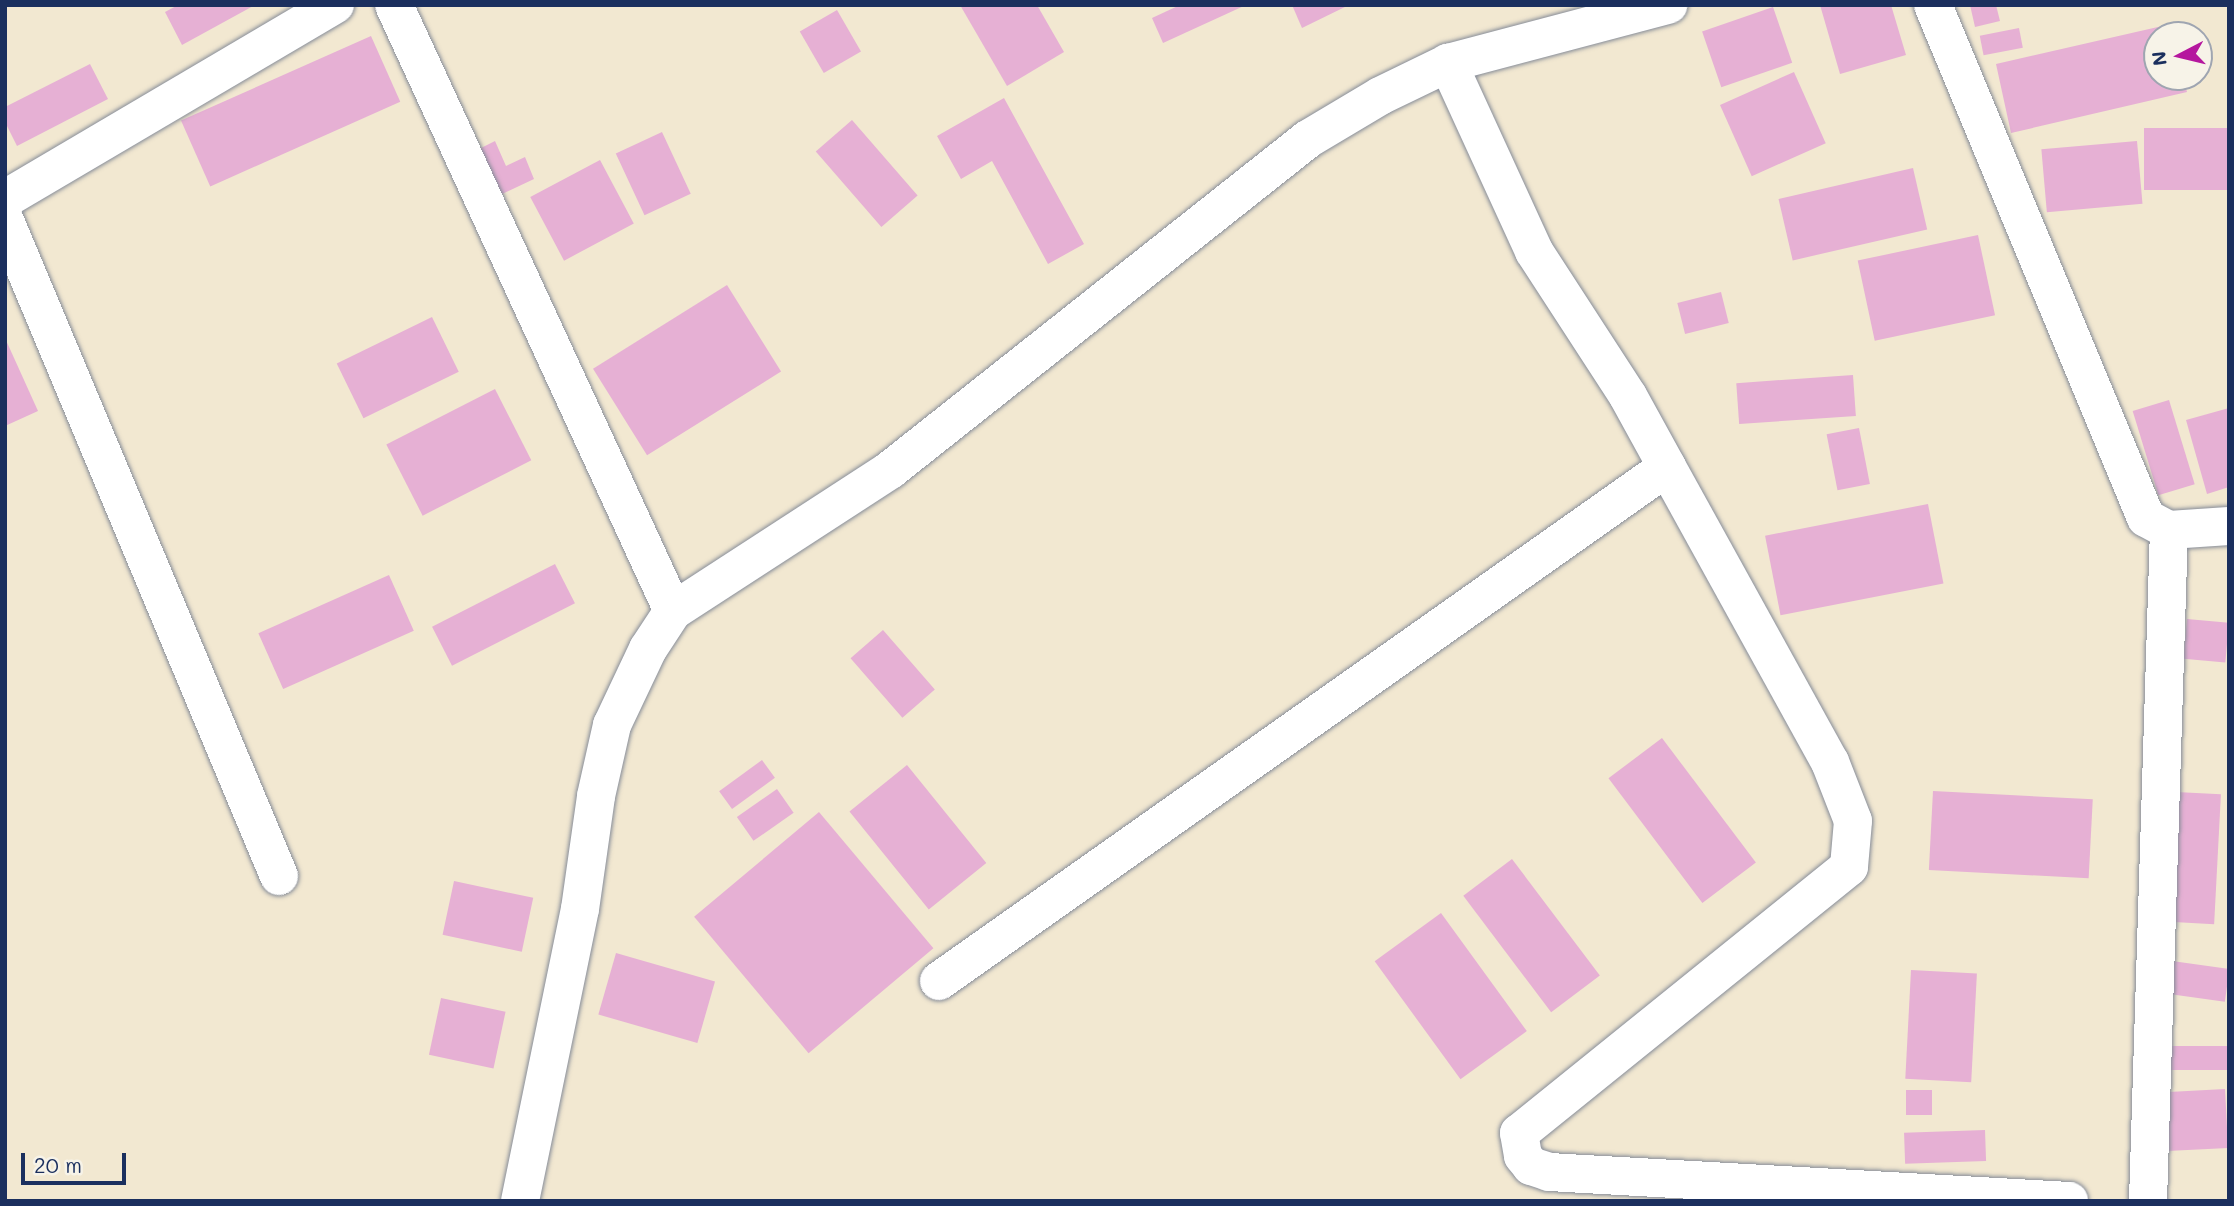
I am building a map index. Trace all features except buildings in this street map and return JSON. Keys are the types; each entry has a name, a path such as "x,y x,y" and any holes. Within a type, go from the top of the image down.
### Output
{"street":[{"path":"5,199 335,5"},
{"path":"394,5 673,611"},
{"path":"520,1201 580,909 596,796 612,725 648,649 673,611 890,470 1308,139 1380,96 1448,63 1668,5"},
{"path":"1933,5 2146,518 2169,530 2229,526"},
{"path":"1448,63 1534,251 1628,396 1830,762 1853,821 1849,867 1519,1133 1522,1156 1531,1166 1549,1172 2069,1201"},
{"path":"5,221 279,876"},
{"path":"939,981 1667,467"},
{"path":"2148,1201 2169,530"}]}
